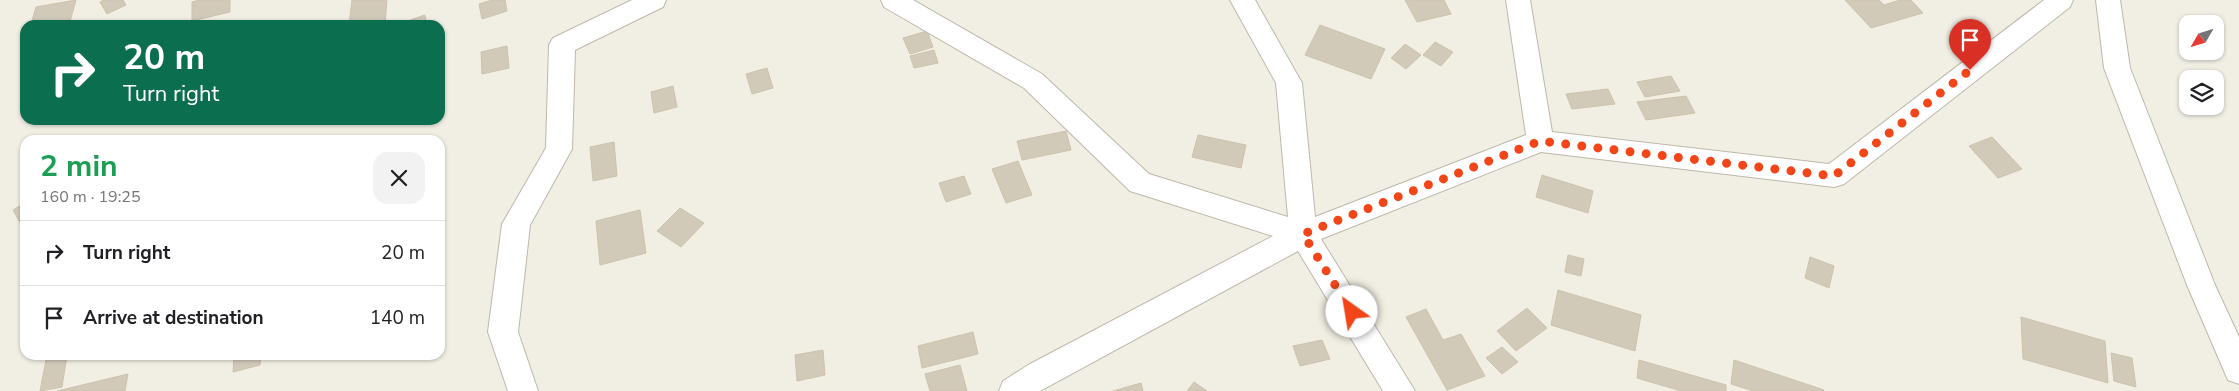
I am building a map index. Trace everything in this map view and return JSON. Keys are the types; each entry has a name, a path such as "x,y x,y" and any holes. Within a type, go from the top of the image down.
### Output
{"street":[{"path":"523,391 504,332 516,224 559,148 562,45 654,0"},
{"path":"893,0 1033,81 1140,183 1303,234"},
{"path":"1242,0 1289,83 1303,234 1400,391"},
{"path":"1518,0 1540,141"},
{"path":"1014,391 1050,369 1303,234 1540,141 1834,176 2061,0"},
{"path":"2108,0 2117,68 2201,285 2239,370"}],"building":[{"path":"76,0 70,20 32,20 36,7"},
{"path":"104,0 123,0 126,5 107,14 100,2"},
{"path":"199,0 230,0 230,12 192,20 192,2"},
{"path":"352,0 387,0 385,20 350,20"},
{"path":"492,0 505,0 507,11 482,19 479,4"},
{"path":"1405,0 1444,0 1451,14 1417,22"},
{"path":"1845,0 1879,0 1884,5 1900,0 1911,0 1923,13 1871,28"},
{"path":"425,15 426,20 410,20"},
{"path":"1320,25 1385,49 1371,79 1305,55"},
{"path":"927,31 933,47 910,54 903,38"},
{"path":"1435,42 1453,52 1441,66 1423,55"},
{"path":"1405,44 1421,55 1406,69 1391,58"},
{"path":"507,46 509,68 482,74 481,52"},
{"path":"934,50 938,63 914,68 910,56"},
{"path":"767,68 773,88 752,94 746,74"},
{"path":"1671,76 1680,91 1645,97 1637,82"},
{"path":"673,86 677,107 654,113 651,92"},
{"path":"1608,89 1615,104 1572,109 1566,94"},
{"path":"1686,96 1695,113 1646,120 1637,102"},
{"path":"1066,131 1071,150 1022,160 1017,141"},
{"path":"1198,135 1246,145 1241,168 1192,157"},
{"path":"1992,137 2022,169 1998,178 1969,146"},
{"path":"614,142 617,176 593,181 590,147"},
{"path":"1018,161 1032,195 1006,203 992,169"},
{"path":"1542,175 1593,191 1588,213 1536,197"},
{"path":"964,176 971,194 946,202 939,183"},
{"path":"20,206 20,222 13,210"},
{"path":"680,208 704,223 681,247 657,231"},
{"path":"640,210 646,253 600,265 596,221"},
{"path":"1568,255 1584,259 1581,276 1565,272"},
{"path":"1810,257 1834,266 1829,288 1805,278"},
{"path":"1558,290 1641,315 1635,351 1551,325"},
{"path":"1527,308 1547,328 1516,351 1497,331"},
{"path":"1426,309 1443,340 1461,334 1485,376 1447,390 1406,317"},
{"path":"2021,317 2105,341 2108,383 2023,359"},
{"path":"973,332 978,354 922,368 918,346"},
{"path":"1322,340 1330,359 1300,366 1293,346"},
{"path":"1502,347 1518,362 1502,374 1486,358"},
{"path":"823,350 825,375 797,381 795,355"},
{"path":"2111,353 2132,358 2136,387 2114,381"},
{"path":"46,360 66,360 62,387 40,391"},
{"path":"234,360 260,360 260,365 233,372"},
{"path":"1639,360 1726,385 1726,391 1681,391 1637,378"},
{"path":"1734,360 1824,390 1753,391 1731,384"},
{"path":"960,365 967,391 930,391 925,374"},
{"path":"128,374 125,391 57,391"},
{"path":"1194,382 1207,391 1187,391"},
{"path":"1141,383 1143,391 1113,391"}],"route":[{"path":"1352,312 1303,234 1540,141 1834,176 1970,70"}]}
